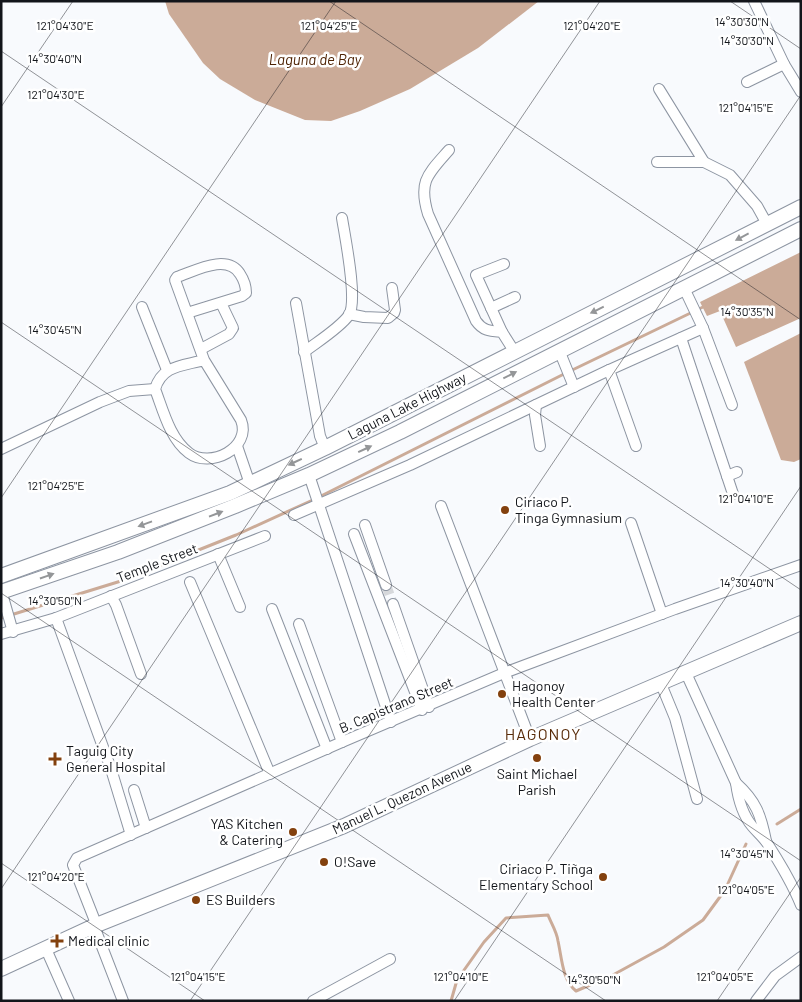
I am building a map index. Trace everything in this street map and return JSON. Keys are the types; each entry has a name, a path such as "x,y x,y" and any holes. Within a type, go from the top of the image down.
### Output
{"main road":[{"name":"Laguna Lake Highway","path":"1,576 121,534 250,484 325,448 801,207"},
{"name":"Laguna Lake Highway","path":"1,591 118,552 309,475 400,432 801,229"},
{"name":"Manuel L. Quezon Avenue","path":"1,969 94,926 344,826 530,740 801,623"}],"street":[{"path":"754,1 784,64 801,92"},
{"path":"746,82 784,64"},
{"path":"659,89 704,162"},
{"path":"449,150 427,175 424,185 424,200 428,214 476,321 480,327 487,331 502,332"},
{"path":"657,162 704,162 730,175 757,206 767,224"},
{"path":"304,352 350,314 352,292 342,218"},
{"path":"188,313 242,296 246,293 246,288 237,270 230,265 221,263 198,269 177,277 175,280 204,360 244,428 244,433 237,446 224,454 209,458 195,457 188,453 176,440 155,390 157,382 167,370 204,360"},
{"path":"504,264 476,275 502,332 514,351"},
{"path":"350,314 364,318 388,318 392,316 395,310 392,288"},
{"path":"684,288 702,325 732,405"},
{"path":"491,308 515,298"},
{"path":"201,349 229,334 232,330 221,303"},
{"path":"296,303 320,436 325,448"},
{"path":"142,307 167,370"},
{"path":"294,515 410,465 536,405 573,384 681,338 702,325"},
{"path":"681,338 733,494"},
{"path":"559,350 573,384"},
{"path":"609,370 636,446"},
{"path":"1,449 100,402 129,391 155,390"},
{"path":"536,405 535,415 540,446"},
{"path":"237,446 250,484"},
{"path":"727,476 737,472"},
{"path":"309,475 391,722"},
{"path":"441,506 530,740"},
{"path":"631,523 662,614"},
{"path":"365,526 386,585"},
{"path":"354,534 425,708"},
{"name":"Temple Street","path":"1,634 12,628 56,618 265,536"},
{"path":"218,554 240,607"},
{"name":"B. Capistrano Street","path":"94,926 95,921 73,865 77,858 342,742 504,674 662,614 801,565"},
{"path":"190,582 270,774"},
{"path":"1,591 12,628"},
{"path":"111,596 141,674"},
{"path":"393,604 425,708"},
{"path":"272,609 327,749"},
{"path":"56,618 105,752 131,835"},
{"path":"299,624 342,742"},
{"path":"686,673 736,783 749,794 755,804 761,816 766,842 792,884 801,904"},
{"path":"661,684 675,718 697,799"},
{"path":"134,790 146,828"},
{"path":"94,926 123,1001"},
{"path":"46,949 69,1001"},
{"path":"756,1001 775,976 801,957"},
{"path":"309,1000 390,959"}],"water":[{"name":"Laguna de Bay","path":"165,1 539,1 478,48 410,89 360,111 331,121 305,120 255,100 220,79 203,63 169,14"},
{"path":"801,252 801,318 736,347 720,311 707,316 700,302"},
{"path":"801,333 801,459 794,462 781,460 744,362"}],"waterway":[{"path":"1,618 121,581 236,535 315,499 564,374 703,307"},
{"path":"777,824 801,809"},
{"path":"451,1001 457,980 484,942 506,918 548,915 556,934 565,975 576,991 611,976 664,947 703,920 725,890 746,844"}],"tunnel":[{"path":"386,585 393,604"}],"place":[{"name":"Ciriaco P. Tinga Gymnasium","path":"505,510"},
{"name":"Hagonoy Health Center","path":"502,694"},
{"name":"Saint Michael Parish","path":"537,758"},
{"name":"Taguig City General Hospital","path":"55,759"},
{"name":"YAS Kitchen & Catering","path":"293,832"},
{"name":"O!Save","path":"324,862"},
{"name":"Ciriaco P. Tiñga Elementary School","path":"603,877"},
{"name":"ES Builders","path":"196,900"},
{"name":"Medical clinic","path":"57,941"}],"district":[{"name":"HAGONOY","path":"543,734"}]}
